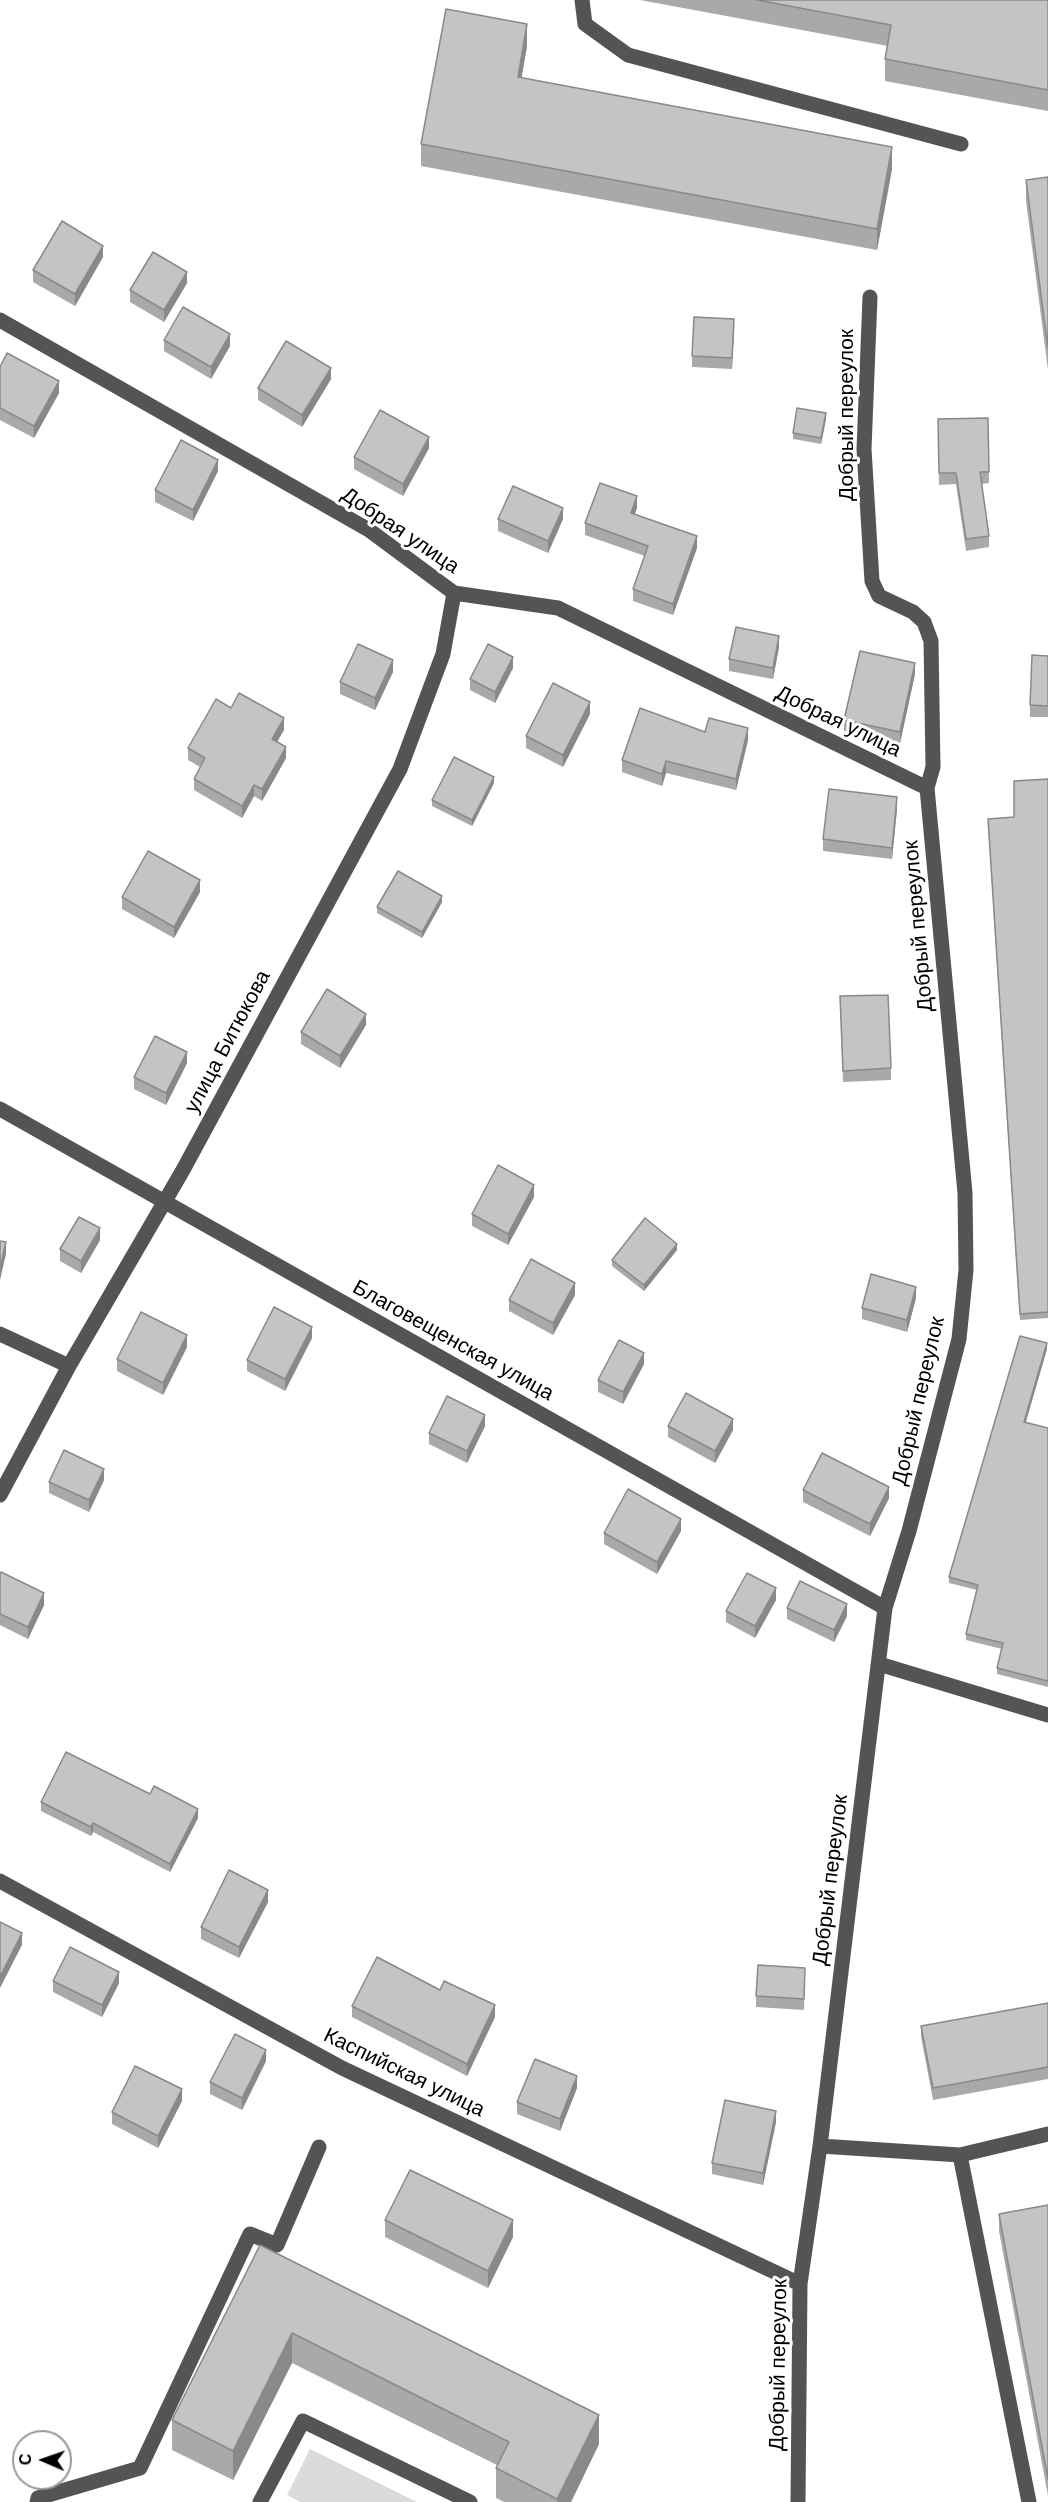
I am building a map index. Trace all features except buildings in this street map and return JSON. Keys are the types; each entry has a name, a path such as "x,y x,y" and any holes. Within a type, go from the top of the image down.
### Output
{"street":[{"path":"582,0 585,24 628,56 961,144"},
{"name":"Добрый переулок","path":"798,2502 800,2284 820,2146 885,1608 909,1531 959,1339 966,1270 965,1192 927,788 933,767 931,641 924,622 913,612 879,596 872,581 864,449 870,297"},
{"name":"Добрая улица","path":"0,320 369,530 454,593 558,608 927,788"},
{"name":"улица Битюкова","path":"0,1495 69,1365 163,1202 400,769 443,654 454,593"},
{"name":"Благовещенская улица","path":"0,1109 885,1608"},
{"path":"0,1334 69,1365"},
{"path":"879,1664 1048,1715"},
{"name":"Каспийская улица","path":"0,1881 342,2068 800,2284"},
{"path":"820,2146 960,2155 1048,2134"},
{"path":"37,2502 38,2498 140,2468 250,2234 277,2245 319,2147"},
{"path":"960,2155 1029,2502"},
{"path":"260,2502 303,2421 470,2502"}],"shaded area":[{"path":"310,2449 417,2502 300,2502 287,2495"}]}
